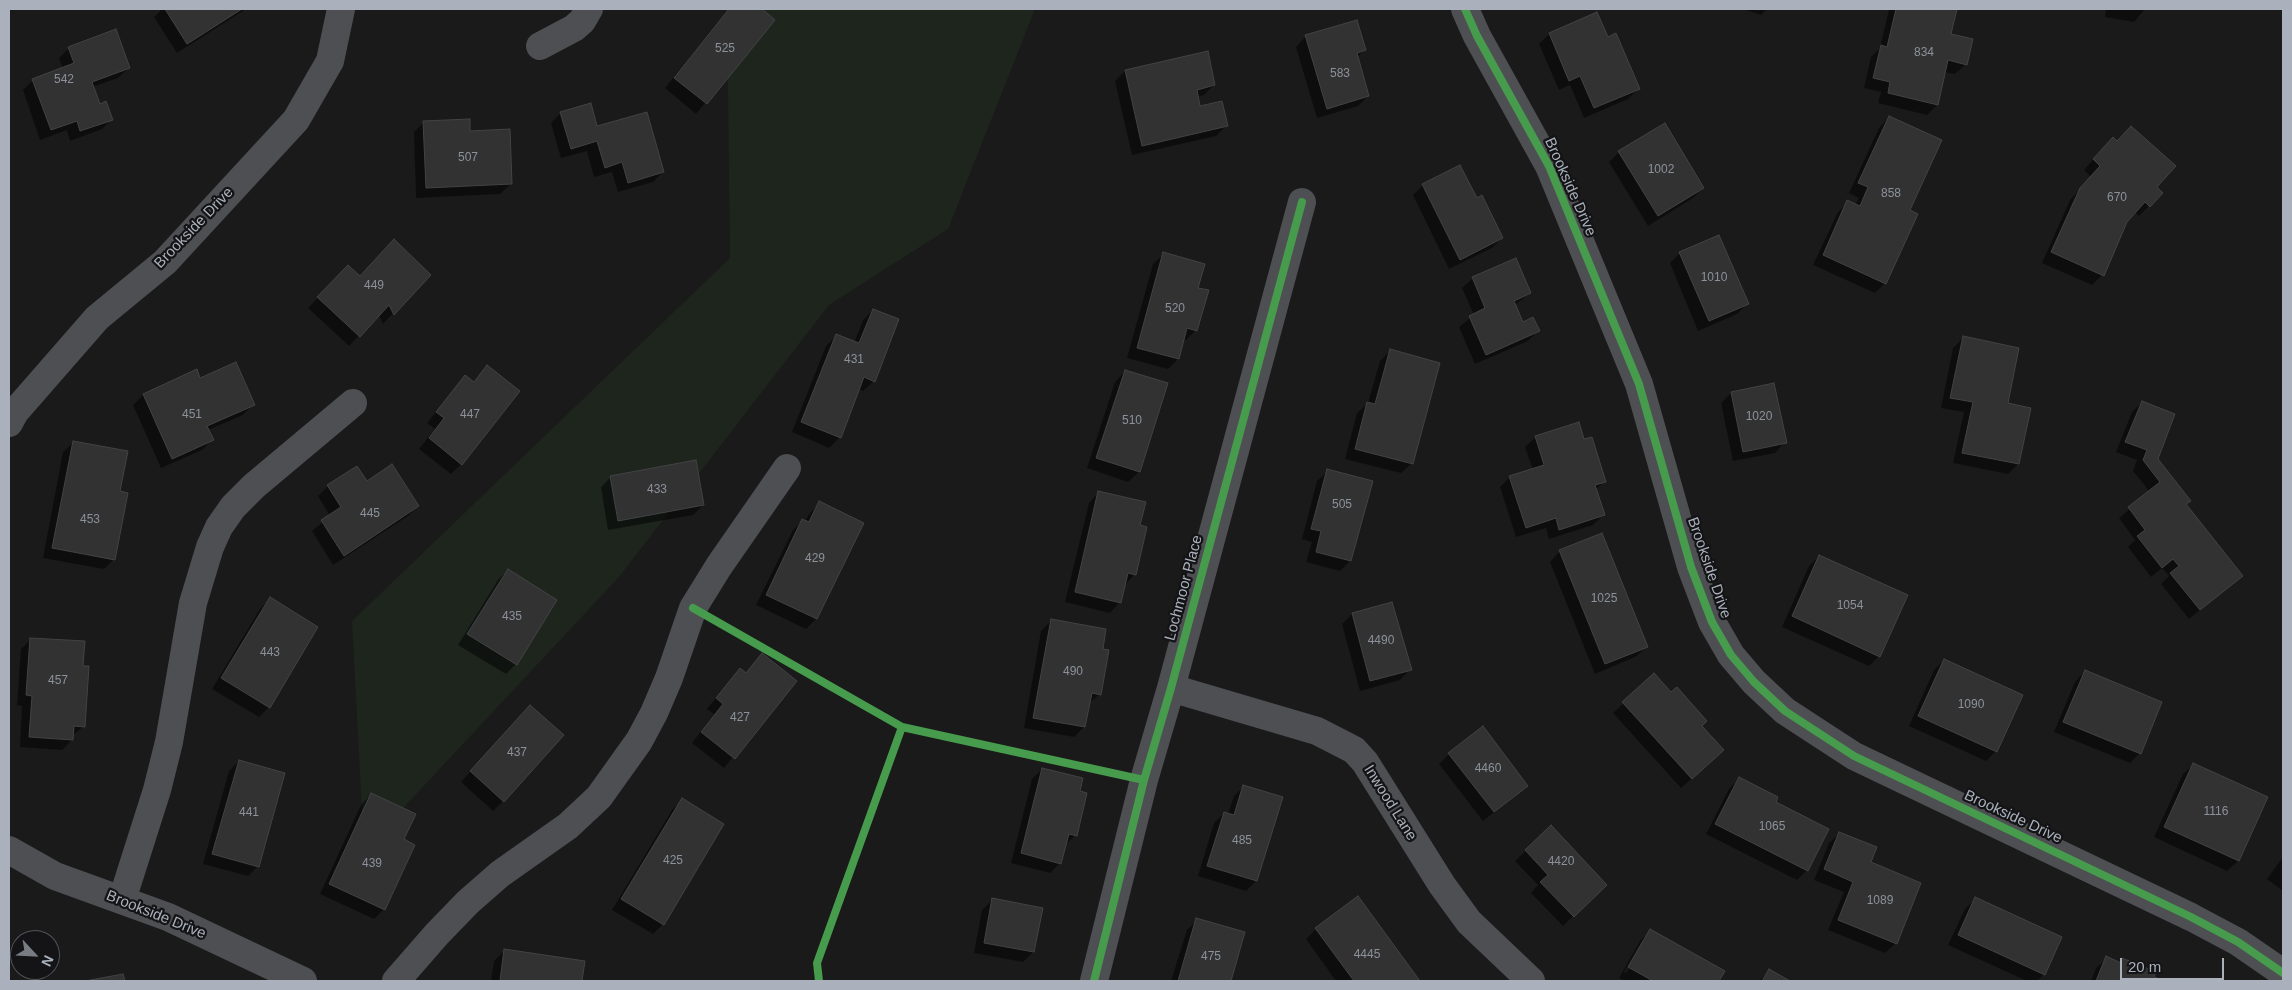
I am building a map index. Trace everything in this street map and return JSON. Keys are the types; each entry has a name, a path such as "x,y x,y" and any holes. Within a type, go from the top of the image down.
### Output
{"street":[{"name":"Brookside Drive","path":"9,423 15,412 97,318 164,262 296,120 330,60 341,9"},
{"path":"540,46 574,28 582,21 589,9"},
{"name":"Brookside Drive","path":"1465,9 1548,166 1639,384 1691,567 1712,622 1731,655 1754,682 1785,711 1822,738 1854,756 2190,917 2238,942 2283,973"},
{"name":"Lochmoor Place","path":"1094,981 1144,780 1171,688 1302,202"},
{"path":"122,900 158,790 193,603 210,547 219,527 233,507 254,486 352,403"},
{"path":"396,981 468,902 500,874 568,826 599,797 639,741 654,713 669,678 693,608 719,566 787,468"},
{"name":"Inwood Lane","path":"1171,688 1317,731 1354,750 1366,762 1442,886 1470,922 1531,981"},
{"name":"Brookside Drive","path":"9,850 55,876 168,917 303,981"}],"shaded area":[{"path":"727,9 1035,9 948,229 829,305 619,577 364,850 352,621 730,258"}],"building":[{"path":"165,9 242,9 187,44"},
{"path":"729,9 762,9 775,20 707,104 674,78"},
{"path":"1896,9 1957,9 1951,34 1973,39 1967,65 1948,60 1938,105 1888,93 1890,82 1873,78 1881,45 1887,47"},
{"path":"1597,12 1608,37 1616,33 1640,89 1594,108 1580,76 1569,81 1549,33"},
{"path":"1357,20 1366,50 1357,53 1369,96 1327,109 1305,35"},
{"path":"116,29 130,68 92,82 100,104 106,101 113,120 80,131 77,121 51,130 32,79 74,63 68,47"},
{"path":"1208,51 1215,85 1197,90 1200,106 1222,101 1228,126 1142,146 1125,70"},
{"path":"591,103 597,126 647,112 664,172 628,183 622,162 605,168 597,141 571,149 560,112"},
{"path":"1889,116 1942,140 1910,210 1918,214 1886,284 1823,255 1847,200 1860,206 1868,187 1858,183"},
{"path":"470,119 470,131 510,129 512,184 426,188 423,121"},
{"path":"1665,123 1704,188 1658,216 1618,151"},
{"path":"2131,126 2176,166 2157,187 2163,193 2150,207 2145,202 2127,222 2104,276 2051,252 2080,188 2100,166 2093,159 2113,137 2117,141"},
{"path":"1460,165 1477,198 1482,195 1503,238 1460,260 1422,184"},
{"path":"1719,235 1749,304 1709,321 1679,252"},
{"path":"394,239 431,275 394,315 389,305 360,337 317,297 348,265 360,276"},
{"path":"1163,252 1205,264 1198,288 1209,290 1197,331 1187,328 1179,359 1137,348"},
{"path":"1516,258 1531,293 1514,301 1523,322 1533,317 1540,331 1486,355 1469,316 1485,308 1472,277"},
{"path":"873,309 899,319 875,382 864,377 841,438 801,422 836,334 859,343"},
{"path":"1963,336 2019,348 2008,403 2031,408 2019,464 1962,453 1973,402 1950,398"},
{"path":"1390,349 1440,363 1413,464 1355,449 1367,402 1375,404"},
{"path":"236,362 255,405 207,426 214,440 172,459 143,394 197,369 200,378"},
{"path":"487,365 520,391 462,465 429,438 444,418 436,412 465,375 474,382"},
{"path":"1125,370 1168,383 1140,472 1096,458"},
{"path":"1774,383 1787,443 1743,452 1731,392"},
{"path":"2142,401 2175,414 2158,459 2191,501 2186,504 2243,576 2200,610 2170,573 2179,566 2173,559 2162,568 2137,536 2145,530 2128,507 2160,482 2143,460 2147,450 2125,442"},
{"path":"1579,422 1584,439 1592,437 1606,482 1595,485 1605,515 1559,530 1556,518 1526,528 1509,476 1544,465 1535,436"},
{"path":"73,441 128,451 120,491 128,493 115,560 52,548"},
{"path":"696,460 704,505 618,521 610,476"},
{"path":"392,464 419,506 344,556 321,520 341,507 327,485 357,466 367,481"},
{"path":"1327,469 1373,481 1351,561 1316,552 1321,531 1311,529"},
{"path":"1098,491 1146,502 1140,525 1147,527 1136,575 1128,573 1121,603 1075,592"},
{"path":"819,501 864,523 817,619 766,595 802,519 809,522"},
{"path":"1602,533 1648,647 1605,664 1559,550"},
{"path":"1819,555 1908,595 1880,657 1792,616"},
{"path":"508,569 557,600 517,665 467,634"},
{"path":"270,597 318,627 270,708 221,678"},
{"path":"1392,602 1412,670 1370,681 1352,613"},
{"path":"1051,619 1106,629 1103,649 1109,650 1101,695 1092,693 1085,727 1033,718"},
{"path":"30,638 85,641 83,666 89,666 85,727 74,726 73,740 29,737 32,696 26,695"},
{"path":"762,653 797,681 735,759 701,732 723,704 716,698 740,668 746,673"},
{"path":"1944,659 2023,695 1997,752 1918,716"},
{"path":"2085,670 2162,702 2141,754 2063,722"},
{"path":"1654,673 1671,692 1677,687 1707,721 1702,726 1724,750 1692,779 1622,702"},
{"path":"530,705 564,735 504,802 470,771"},
{"path":"1483,726 1528,786 1494,812 1448,753"},
{"path":"239,760 285,773 259,867 212,854"},
{"path":"2193,763 2268,797 2239,861 2164,827"},
{"path":"1042,768 1083,778 1080,791 1087,793 1077,836 1069,834 1061,864 1021,853"},
{"path":"1739,777 1778,797 1776,802 1829,829 1808,871 1715,824"},
{"path":"1243,785 1283,797 1257,881 1207,866 1224,812 1234,815"},
{"path":"371,793 416,814 404,839 415,845 385,910 329,884"},
{"path":"682,798 724,824 664,925 621,899"},
{"path":"1551,825 1607,885 1574,917 1540,882 1548,875 1525,850"},
{"path":"1839,832 1877,847 1871,862 1921,883 1897,944 1838,920 1853,882 1824,869"},
{"path":"1358,896 1420,981 1354,981 1315,928"},
{"path":"1975,897 2062,937 2045,975 1958,935"},
{"path":"992,898 1043,908 1034,952 984,943"},
{"path":"1196,918 1245,932 1231,981 1178,981"},
{"path":"1650,929 1725,971 1719,981 1653,981 1628,967"},
{"path":"504,949 585,961 582,981 500,981"},
{"path":"2106,956 2121,963 2122,958 2156,972 2154,977 2165,981 2096,981"},
{"path":"1769,969 1790,981 1762,981"},
{"path":"123,974 125,981 85,981"}],"cycle path":[{"path":"1465,9 1477,36 1549,166 1639,384 1691,567 1712,622 1731,655 1754,682 1785,711 1854,756 2191,917 2238,942 2283,973"},
{"path":"1094,981 1144,780 1171,688 1302,202"},
{"path":"693,608 902,727 1144,780"},
{"path":"819,981 817,963 902,727"}]}
